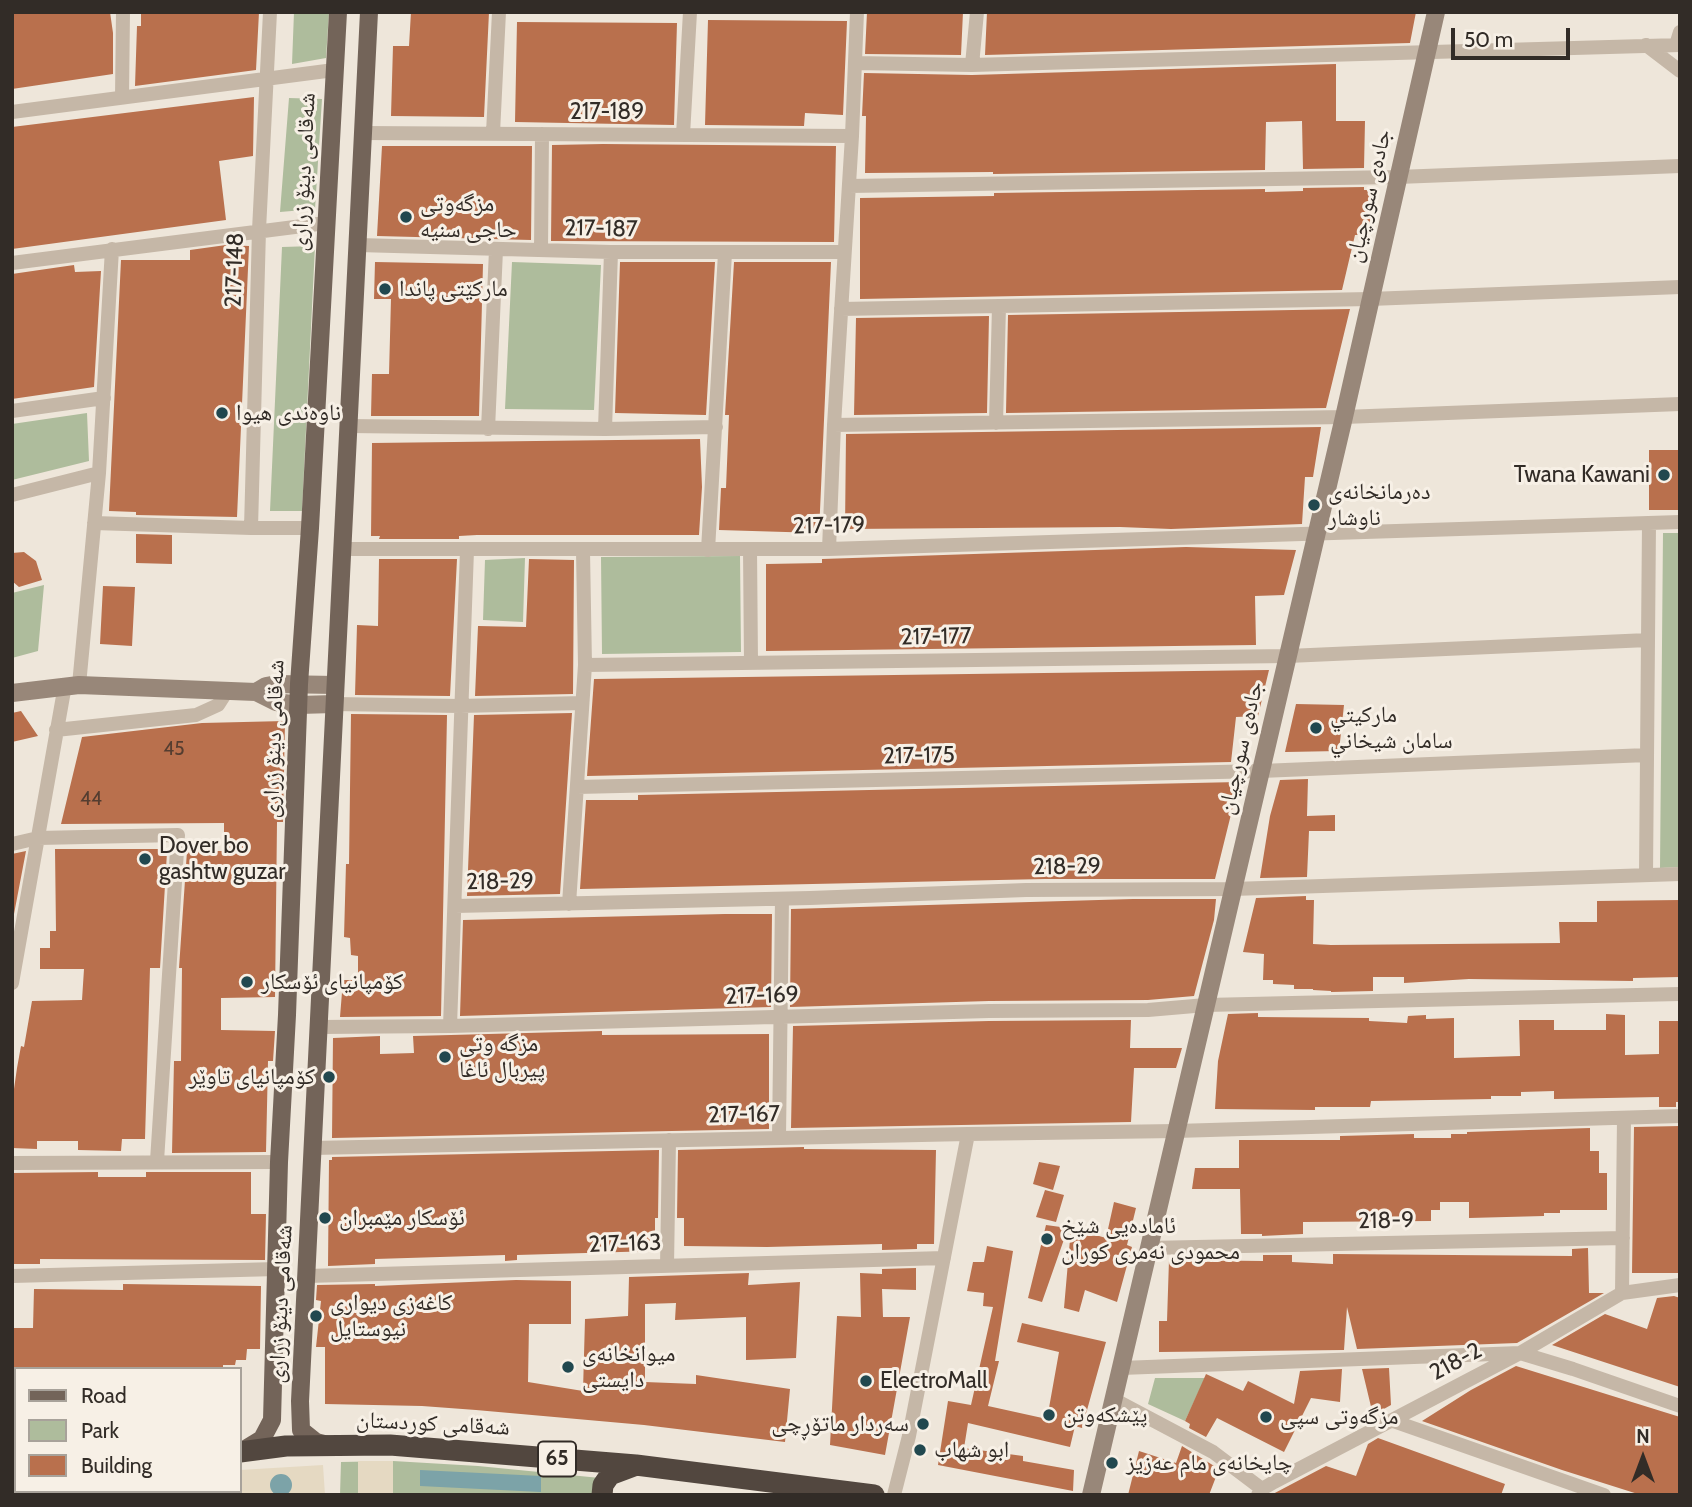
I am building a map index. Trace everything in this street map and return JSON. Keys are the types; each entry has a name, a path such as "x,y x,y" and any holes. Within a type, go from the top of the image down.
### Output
{"highway":[{"name":"شەقامی کوردستان","path":"242,1452 286,1446 390,1445 636,1465 874,1495"},
{"path":"602,1495 603,1485 610,1475 636,1465"}],"main road":[{"name":"شەقامی دینۆ زراری","path":"242,1451 253,1446 268,1430 272,1420 279,1162 299,684 338,12"},
{"name":"شەقامی دینۆ زراری","path":"331,1445 316,1442 301,1430 300,1401 369,12"},
{"path":"272,1404 276,1408 287,1410 300,1401"}],"street":[{"path":"121,97 123,12"},
{"name":"217-148","path":"251,528 259,230 270,12"},
{"path":"493,134 499,12"},
{"path":"683,135 690,12"},
{"path":"829,549 857,12"},
{"path":"972,65 976,12"},
{"name":"جادەی سورچیان","path":"1091,1495 1344,417 1436,12"},
{"path":"855,63 972,65 1551,50 1646,46 1679,41"},
{"path":"1646,46 1680,71"},
{"path":"12,112 334,70"},
{"name":"217-189","path":"363,133 852,136"},
{"path":"541,250 542,135"},
{"path":"849,186 1398,177 1680,166"},
{"path":"12,263 326,223"},
{"name":"217-187","path":"358,245 611,252 844,253"},
{"path":"12,983 56,730 72,685 99,473 112,249"},
{"path":"488,429 496,250"},
{"path":"605,429 611,252"},
{"path":"708,550 725,253"},
{"path":"841,309 1370,299 1680,287"},
{"path":"996,423 999,306"},
{"path":"12,411 104,398"},
{"path":"834,425 1344,417 1680,404"},
{"path":"349,426 488,429 716,426"},
{"path":"12,495 99,473"},
{"name":"217-179","path":"342,549 829,549 1680,522"},
{"path":"94,523 310,528"},
{"path":"1646,875 1649,523"},
{"path":"750,549 751,662"},
{"path":"450,1026 467,550"},
{"path":"569,904 585,665 583,551"},
{"name":"217-177","path":"585,665 1288,656 1648,640"},
{"path":"256,692 277,684 335,685"},
{"path":"12,692 72,685 256,692 276,702 299,705 460,706 582,703"},
{"path":"56,730 196,715 218,705 226,691"},
{"name":"217-175","path":"577,787 1261,771 1647,755"},
{"path":"12,844 38,838 178,835 157,1161"},
{"name":"218-29","path":"455,906 782,899 1026,890 1233,889 1680,874"},
{"path":"779,1137 782,899"},
{"name":"217-169","path":"319,1027 1148,1010 1206,1005 1680,994"},
{"name":"217-167","path":"313,1148 779,1137 1176,1132 1680,1116"},
{"path":"1622,1293 1624,1118"},
{"path":"894,1495 909,1436 968,1134"},
{"path":"667,1266 669,1140"},
{"path":"12,1163 279,1162"},
{"name":"218-9","path":"1149,1248 1623,1238"},
{"name":"217-163","path":"307,1276 944,1258"},
{"path":"12,1276 277,1269"},
{"name":"218-2","path":"1260,1492 1520,1353 1622,1293 1680,1285"},
{"path":"1121,1368 1520,1353 1573,1368 1680,1406"},
{"path":"1113,1399 1213,1452 1260,1492"},
{"path":"1393,1421 1604,1495"}],"green space":[{"path":"294,12 329,12 326,58 292,64"},
{"path":"289,98 322,99 315,209 280,212"},
{"path":"315,246 302,511 270,511 282,247"},
{"path":"512,262 601,265 594,410 505,409"},
{"path":"87,413 89,461 12,480 12,424"},
{"path":"1663,533 1680,533 1680,867 1660,868"},
{"path":"740,556 741,652 602,654 601,557"},
{"path":"525,558 523,622 483,620 485,560"},
{"path":"44,585 38,651 12,658 12,593"},
{"path":"1155,1378 1205,1378 1185,1421 1148,1404"},
{"path":"393,1461 600,1478 600,1495 340,1495 341,1462"},
{"path":"92,1493 225,1493 225,1495 80,1495"}],"shaded area":[{"path":"358,1461 393,1461 393,1495 358,1495"},
{"path":"323,1465 325,1495 240,1495 242,1470"}],"water":[{"path":"420,1470 541,1476 541,1492 420,1486"},
{"path":"281,1474 289,1477 292,1485 289,1493 281,1496 273,1493 270,1485 273,1477"}],"building":[{"path":"12,12 110,12 113,74 12,89"},
{"path":"141,12 259,12 256,70 135,86 137,26 141,26"},
{"path":"411,12 489,12 484,117 391,116 393,46 409,46"},
{"path":"867,12 963,12 961,55 865,54"},
{"path":"987,12 1416,12 1410,43 985,55"},
{"path":"708,20 847,21 843,115 805,113 804,126 705,125"},
{"path":"517,22 677,23 674,125 515,122"},
{"path":"1336,64 1336,121 1365,121 1364,168 1303,169 1302,121 1266,122 1265,170 865,173 866,116 862,116 864,73 972,75"},
{"path":"254,97 253,156 219,161 226,220 12,249 12,127"},
{"path":"552,145 836,146 834,242 551,241"},
{"path":"382,146 532,146 531,240 377,236"},
{"path":"1364,187 1364,190 1374,190 1370,235 1355,235 1342,290 860,299 860,198 994,196 994,193 1265,189 1265,192"},
{"path":"226,245 249,246 237,517 136,515 136,512 109,511 121,260 190,260 190,250"},
{"path":"375,262 483,264 479,416 371,416 372,374 389,374 391,299 374,299"},
{"path":"620,262 715,262 706,415 615,413"},
{"path":"734,262 831,262 819,533 719,530 721,488 726,488 729,415 725,415"},
{"path":"74,265 75,272 101,271 94,387 12,399 12,274"},
{"path":"1350,309 1326,408 1006,413 1008,315"},
{"path":"989,316 987,413 854,415 856,318"},
{"path":"1321,427 1313,477 1305,477 1302,524 1171,529 845,529 846,434"},
{"path":"700,439 702,487 699,535 477,535 459,536 459,539 379,539 380,536 371,536 372,443"},
{"name":"Twana Kawani","path":"1649,450 1679,450 1680,510 1649,510"},
{"path":"136,534 172,535 172,564 136,563"},
{"path":"1186,547 1296,550 1284,595 1255,596 1256,645 766,651 766,564 822,563 822,559"},
{"path":"24,552 36,561 42,580 19,587 12,581 12,553"},
{"path":"379,559 457,559 450,696 355,695 357,625 378,626"},
{"path":"529,559 574,560 573,694 475,696 478,626 526,627"},
{"path":"103,586 135,587 132,646 100,644"},
{"path":"1269,670 1258,716 1236,717 1231,762 587,776 594,679"},
{"name":"ماركيتي سامان شيخاني","path":"1296,704 1344,705 1339,751 1285,752"},
{"path":"21,711 38,736 12,742 12,713"},
{"path":"572,713 560,894 467,896 474,715"},
{"path":"351,714 447,715 441,1016 340,1017 343,980 358,980 358,956 351,955 350,938 344,937 346,864 349,864"},
{"path":"285,721 283,822 277,822 275,997 221,998 221,1030 275,1031 273,1061 268,1061 266,1152 172,1153 174,1061 181,1061 182,968 179,968 187,851 224,851 224,823 61,824 82,737 202,723"},
{"path":"1308,779 1307,816 1335,815 1335,831 1309,831 1307,877 1260,878 1270,816 1280,780"},
{"path":"1239,782 1215,879 1045,879 580,889 586,800 638,800 638,795"},
{"path":"55,849 166,849 167,852 160,968 150,968 145,1139 122,1139 121,1151 78,1150 78,1141 37,1141 37,1149 12,1148 12,1103 21,1046 24,1047 32,1001 82,1000 84,969 40,969 40,948 50,948 50,931 56,931"},
{"path":"26,851 14,914 12,914 12,854"},
{"path":"1306,896 1306,900 1314,900 1313,944 1331,945 1560,943 1559,922 1597,922 1597,901 1680,900 1680,977 1633,978 1633,981 1469,979 1404,983 1404,977 1373,977 1373,991 1331,992 1294,989 1294,985 1273,984 1273,980 1263,980 1264,954 1243,952 1256,898"},
{"path":"1216,899 1214,920 1194,996 1148,1000 989,1001 790,1007 791,909"},
{"path":"772,914 771,1007 460,1016 463,920"},
{"path":"1258,1013 1258,1017 1369,1018 1369,1021 1407,1023 1408,1016 1426,1015 1426,1019 1454,1018 1454,1058 1520,1056 1519,1020 1554,1020 1554,1030 1606,1030 1606,1014 1625,1015 1625,1055 1659,1054 1659,1021 1680,1021 1680,1102 1676,1102 1676,1107 1659,1107 1659,1097 1554,1099 1554,1091 1521,1092 1521,1096 1491,1096 1491,1099 1371,1101 1370,1107 1315,1107 1315,1110 1215,1109 1218,1061 1228,1014"},
{"path":"1131,1020 1130,1048 1182,1048 1176,1068 1134,1068 1131,1122 791,1128 793,1026"},
{"path":"602,1031 602,1035 769,1034 769,1129 332,1138 333,1038 380,1036 380,1054 414,1053 413,1036"},
{"path":"1680,1126 1680,1273 1632,1273 1634,1127"},
{"path":"1590,1128 1590,1151 1599,1151 1599,1173 1607,1173 1607,1210 1560,1210 1560,1213 1544,1213 1544,1216 1469,1218 1469,1202 1440,1202 1440,1210 1431,1210 1431,1221 1303,1222 1303,1234 1262,1236 1241,1234 1240,1189 1192,1189 1195,1168 1239,1168 1239,1140 1340,1140 1340,1136 1414,1134 1414,1138 1451,1138 1451,1134 1467,1132"},
{"path":"804,1147 936,1150 934,1244 917,1244 917,1249 882,1250 882,1244 684,1246 684,1218 677,1218 678,1150"},
{"path":"659,1150 655,1251 517,1255 517,1260 505,1261 505,1255 375,1259 375,1264 328,1266 329,1160 332,1160 332,1157"},
{"path":"1039,1162 1060,1166 1053,1190 1033,1184"},
{"path":"98,1172 98,1177 146,1177 146,1172 251,1172 251,1214 266,1214 265,1260 40,1259 40,1264 12,1264 12,1173"},
{"path":"1045,1190 1064,1195 1056,1222 1036,1217"},
{"path":"1114,1202 1136,1208 1127,1245 1132,1247 1117,1302 1085,1290 1079,1312 1064,1308 1071,1228 1106,1238"},
{"path":"1046,1225 1068,1228 1042,1302 1028,1298"},
{"path":"987,1246 1013,1251 995,1361 999,1361 988,1406 1047,1419 1059,1352 1017,1342 1022,1323 1106,1342 1082,1428 1075,1426 1070,1447 968,1423 964,1448 1023,1456 1023,1461 1074,1470 1073,1491 938,1465 948,1401 971,1405 993,1307 983,1306 984,1293 967,1291 973,1262 984,1262"},
{"path":"1588,1248 1589,1293 1604,1293 1517,1343 1357,1349 1347,1307 1344,1350 1159,1352 1159,1321 1167,1321 1169,1260 1263,1261 1263,1255 1292,1255 1292,1262 1333,1264 1333,1254 1572,1256 1572,1249"},
{"name":"ElectroMall","path":"916,1268 916,1290 882,1289 883,1317 910,1317 885,1455 830,1445 837,1316 861,1317 860,1273 882,1274 882,1269"},
{"path":"749,1273 748,1285 800,1282 796,1358 746,1360 746,1317 675,1320 676,1303 645,1304 645,1382 696,1384 696,1375 790,1389 785,1442 644,1425 476,1410 325,1404 325,1347 316,1347 321,1301 316,1300 317,1285 571,1281 571,1324 529,1324 528,1382 583,1391 585,1319 628,1316 629,1277"},
{"path":"123,1284 261,1286 260,1349 247,1349 246,1360 236,1360 235,1365 223,1367 12,1369 12,1328 33,1328 34,1289 123,1290"},
{"path":"1657,1298 1680,1298 1680,1387 1552,1345 1605,1314 1647,1329"},
{"path":"1516,1366 1680,1417 1680,1495 1641,1495 1422,1421"},
{"path":"1389,1368 1391,1405 1373,1415 1362,1369"},
{"path":"1342,1369 1340,1402 1311,1398 1284,1452 1217,1418 1206,1437 1189,1428 1190,1424 1185,1421 1206,1374 1243,1391 1248,1381 1294,1404 1300,1371"},
{"path":"1378,1438 1505,1484 1501,1495 1271,1495 1326,1466 1356,1476 1368,1444"},
{"path":"1182,1446 1219,1469 1209,1495 1128,1495 1139,1451 1176,1463"}],"place":[{"name":"مزگەوتی حاجی سنیە","path":"406,217"},
{"name":"مارکێتی پاندا","path":"385,289"},
{"name":"ناوەندی هیوا","path":"222,413"},
{"name":"Twana Kawani","path":"1664,475"},
{"name":"دەرمانخانەی ناوشار","path":"1314,505"},
{"name":"ماركيتي سامان شيخاني","path":"1316,728"},
{"name":"Dover bo gashtw guzar","path":"145,859"},
{"name":"کۆمپانیای ئۆسکار","path":"247,982"},
{"name":"مزگه وتى پيربال ئاغا","path":"445,1057"},
{"name":"کۆمپانیای تاوێر","path":"329,1077"},
{"name":"ئۆسکار مێمبران","path":"325,1218"},
{"name":"ئامادەیی شێخ محمودی نەمری کوران","path":"1047,1239"},
{"name":"کاغەزی دیواری نیوستایل","path":"316,1316"},
{"name":"میوانخانەی دایستی","path":"568,1367"},
{"name":"ElectroMall","path":"866,1381"},
{"name":"پێشکەوتن","path":"1049,1415"},
{"name":"مزگەوتی سپی","path":"1266,1417"},
{"name":"سەردار ماتۆڕچی","path":"923,1424"},
{"name":"ابو شهاب","path":"920,1450"},
{"name":"چایخانەی مام عەزیز","path":"1112,1463"}]}
